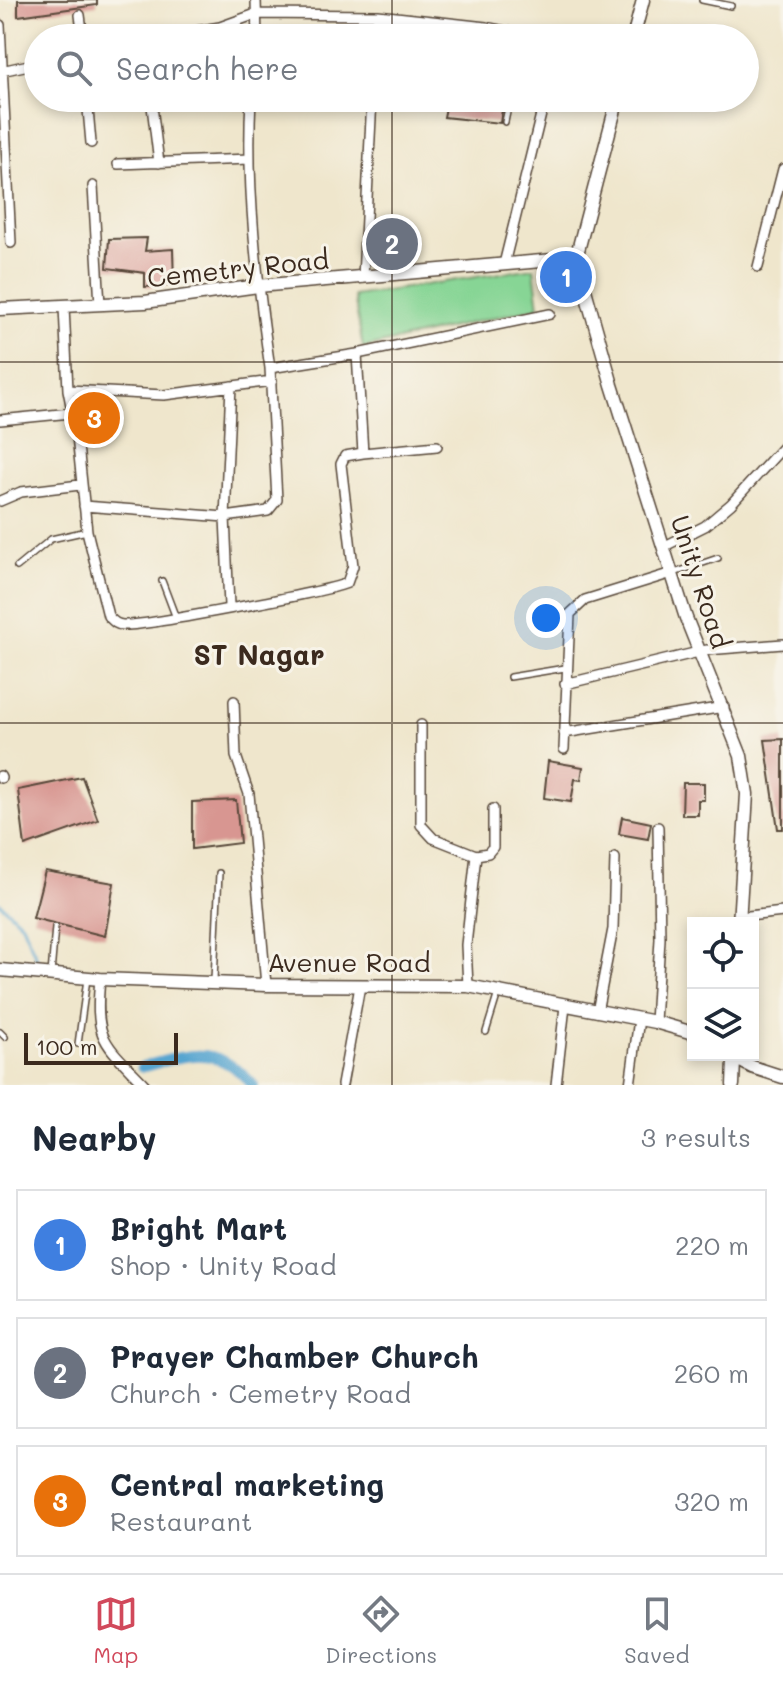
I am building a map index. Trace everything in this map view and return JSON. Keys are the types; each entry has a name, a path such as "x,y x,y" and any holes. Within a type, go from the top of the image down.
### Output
{"street":[{"path":"256,0 256,24"},
{"path":"637,24 643,0"},
{"path":"228,24 256,14 378,15 440,24"},
{"path":"80,15 81,24"},
{"path":"377,24 378,15"},
{"path":"0,25 11,243"},
{"path":"1,71 24,66"},
{"path":"88,112 91,143"},
{"path":"153,112 159,163"},
{"path":"84,506 225,517 268,511 277,500 272,381 258,286 250,159 251,112"},
{"path":"363,278 371,112"},
{"path":"504,264 542,112"},
{"path":"576,258 614,112"},
{"path":"118,164 250,159"},
{"path":"758,267 783,169"},
{"path":"93,186 100,305"},
{"name":"Cemetry Road","path":"0,309 100,305 258,286 576,258"},
{"name":"Unity Road","path":"576,258 612,385 698,653 724,707 741,756 747,794 740,917"},
{"path":"64,307 68,390 77,436 87,531 108,616 114,623 124,626 176,618 347,583 353,566 341,464 345,456 437,446"},
{"path":"270,368 357,354 550,314"},
{"path":"357,354 363,453"},
{"path":"68,390 164,395 272,381"},
{"path":"229,606 225,517 231,386"},
{"path":"0,420 71,413"},
{"path":"665,546 705,526 731,504 783,447"},
{"path":"0,501 21,492 80,485"},
{"path":"564,749 567,628 576,605 672,573"},
{"path":"565,684 698,653 783,644"},
{"path":"234,701 236,756 249,794 266,985"},
{"path":"564,733 724,707"},
{"path":"421,725 421,825 433,838 476,855 488,853 493,847 493,809"},
{"path":"655,1022 660,939 658,827"},
{"path":"468,986 466,945 476,855"},
{"path":"597,1012 613,929 615,858"},
{"path":"756,917 783,912"},
{"name":"Avenue Road","path":"0,970 94,978 266,985 468,986 655,1022 687,1031"},
{"path":"94,978 98,1028 104,1041 145,1085"},
{"path":"342,1085 360,986"},
{"path":"556,1085 565,1006"},
{"path":"630,1085 639,1019"},
{"path":"732,1061 733,1085"},
{"path":"742,1061 783,1077"}],"lane":[{"path":"702,0 731,6"},
{"path":"505,122 507,112"},
{"path":"17,567 51,539 87,531"},
{"path":"672,573 718,558"},
{"path":"162,581 176,618"},
{"path":"510,677 565,668"},
{"path":"214,981 219,873"},
{"path":"51,974 55,927"},
{"path":"78,1044 94,978"},
{"path":"486,1032 498,993"}],"green space":[{"path":"534,268 539,307 363,348 354,296"}],"building":[{"path":"18,0 97,0 97,5 18,16"},
{"path":"445,112 502,112 500,123 444,117"},
{"path":"147,238 145,251 173,249 174,285 145,287 145,273 107,268 109,239"},
{"path":"783,739 783,829 778,829 765,740"},
{"path":"548,761 583,767 581,780 575,779 571,802 544,798"},
{"path":"82,777 98,820 25,846 18,790"},
{"path":"683,783 704,783 704,800 698,800 698,815 682,815"},
{"path":"236,800 240,843 192,849 192,802"},
{"path":"622,817 651,823 648,839 619,834"},
{"path":"45,871 114,883 105,936 33,918"}],"waterway":[{"path":"0,903 22,924 37,959"},
{"path":"142,1067 189,1056 215,1057 240,1072 253,1085"}],"place":[{"name":"Prayer Chamber Church","path":"392,244"},
{"name":"Bright Mart","path":"566,277"},
{"name":"Central marketing","path":"94,418"}],"district":[{"name":"ST Nagar","path":"259,655"}]}
